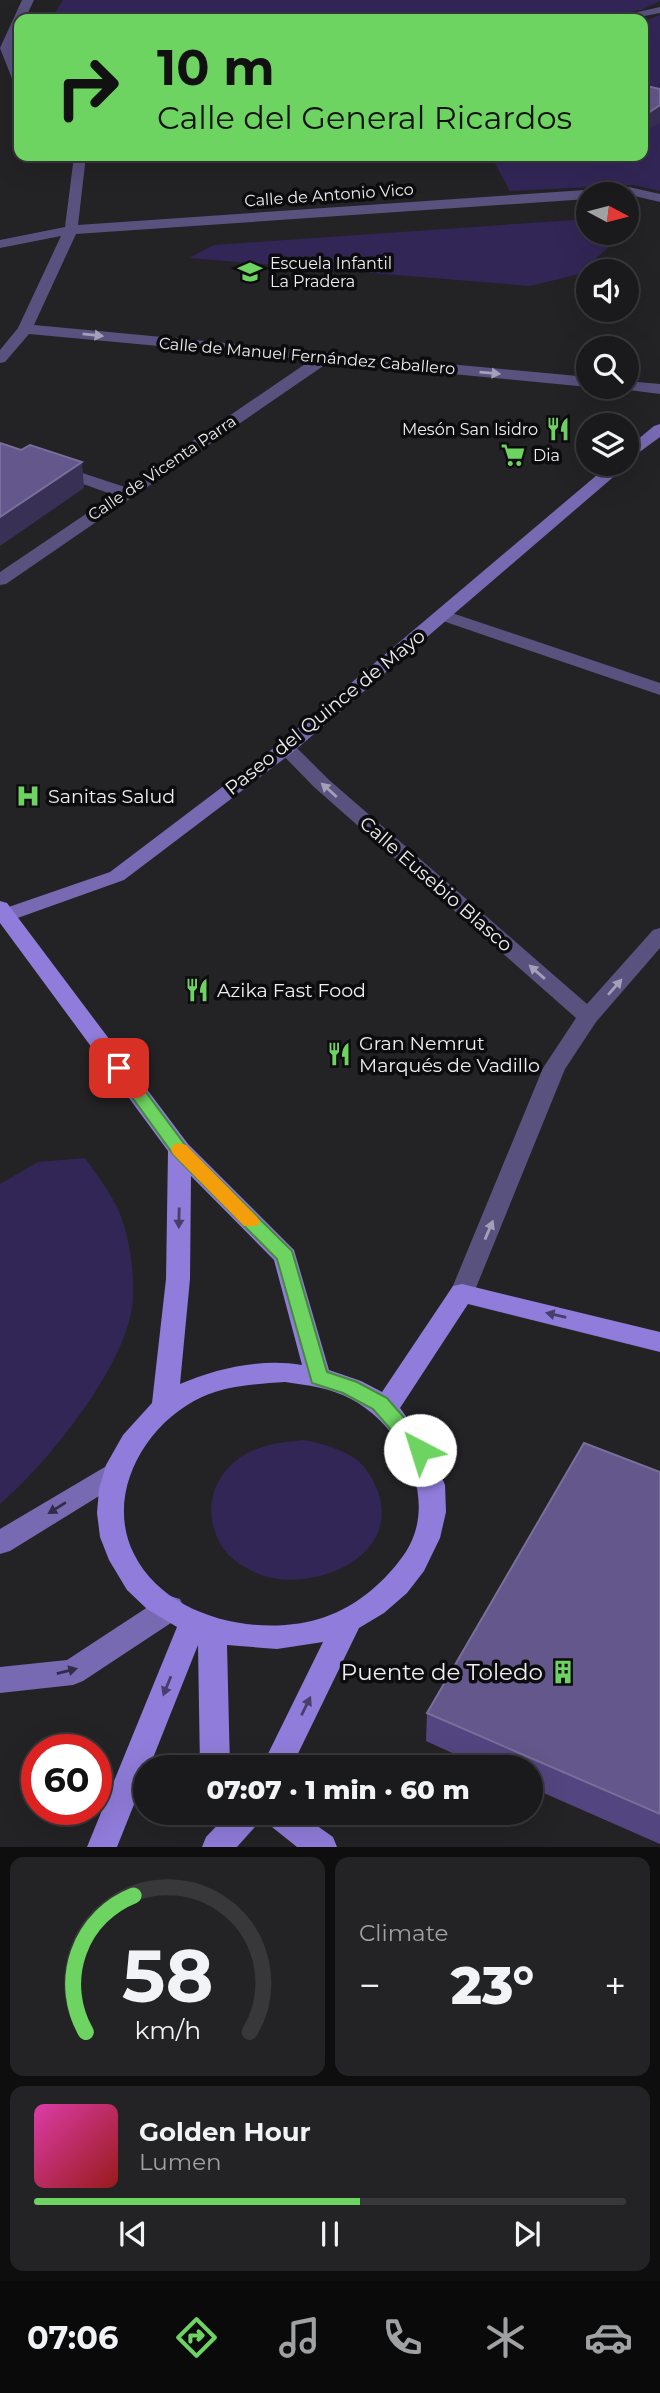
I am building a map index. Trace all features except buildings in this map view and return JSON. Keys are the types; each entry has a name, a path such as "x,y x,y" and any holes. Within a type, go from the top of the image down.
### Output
{"main road":[{"path":"3,911 180,1150 285,1256 318,1377"},
{"path":"165,1407 178,1279 180,1150"},
{"path":"386,1409 462,1293 660,1342"},
{"path":"285,1372 318,1377 362,1392 386,1409 420,1450 433,1486 432,1525 416,1563 387,1596 348,1621 315,1632 281,1637 236,1635 192,1620 157,1602 130,1573 114,1541 109,1506 115,1472 134,1436 165,1407 190,1391 219,1380 285,1372"},
{"path":"192,1620 213,1755"},
{"path":"102,1847 192,1620"},
{"path":"282,1755 348,1621"},
{"path":"217,1847 238,1825"},
{"path":"291,1825 322,1847"}],"street":[{"path":"639,14 660,10"},
{"path":"14,27 3,48 14,71"},
{"path":"0,359 25,328 71,230 79,161"},
{"name":"Calle de Antonio Vico","path":"639,193 660,198"},
{"name":"Calle de Antonio Vico","path":"0,244 71,230 576,195"},
{"name":"Calle de Manuel Fernández Caballero","path":"25,328 576,381"},
{"name":"Calle de Vicenta Parra","path":"0,580 325,358"},
{"path":"639,387 660,389"},
{"path":"639,446 660,429"},
{"path":"38,463 125,493"},
{"name":"Paseo del Quince de Mayo","path":"3,911 117,876 286,748 605,476"},
{"path":"443,615 660,689"},
{"name":"Calle Eusebio Blasco","path":"286,748 321,783 588,1017"},
{"path":"462,1293 554,1068 588,1017 660,935"},
{"path":"0,1543 115,1472"},
{"path":"0,1680 73,1672 192,1620"}],"shaded area":[{"path":"63,0 660,0 642,10 618,14 54,14"},
{"path":"660,15 660,191 639,186 639,182 576,182 576,188 510,191 494,161 648,161 648,20"},
{"path":"576,220 576,245 611,245 595,259 576,259 576,275 530,286 189,258 214,245"},
{"path":"85,1158 118,1208 126,1233 133,1284 129,1322 103,1379 84,1409 40,1464 0,1504 0,1184 38,1162"},
{"path":"304,1440 342,1452 366,1469 378,1492 382,1515 377,1535 365,1552 347,1565 326,1574 304,1579 261,1575 240,1564 223,1548 212,1521 214,1493 219,1480 238,1459 265,1446"}],"slow traffic":[{"path":"179,1150 251,1221"}],"place":[{"name":"Escuela Infantil La Pradera","path":"250,272"},
{"name":"Mesón San Isidro","path":"558,429"},
{"name":"Dia","path":"513,455"},
{"name":"Sanitas Salud","path":"28,796"},
{"name":"Azika Fast Food","path":"197,990"},
{"name":"Gran Nemrut Marqués de Vadillo","path":"339,1054"},
{"name":"Puente de Toledo","path":"563,1672"}],"route":[{"path":"119,1068 180,1150 285,1256 318,1377 362,1392 380,1404 420,1450"}]}
